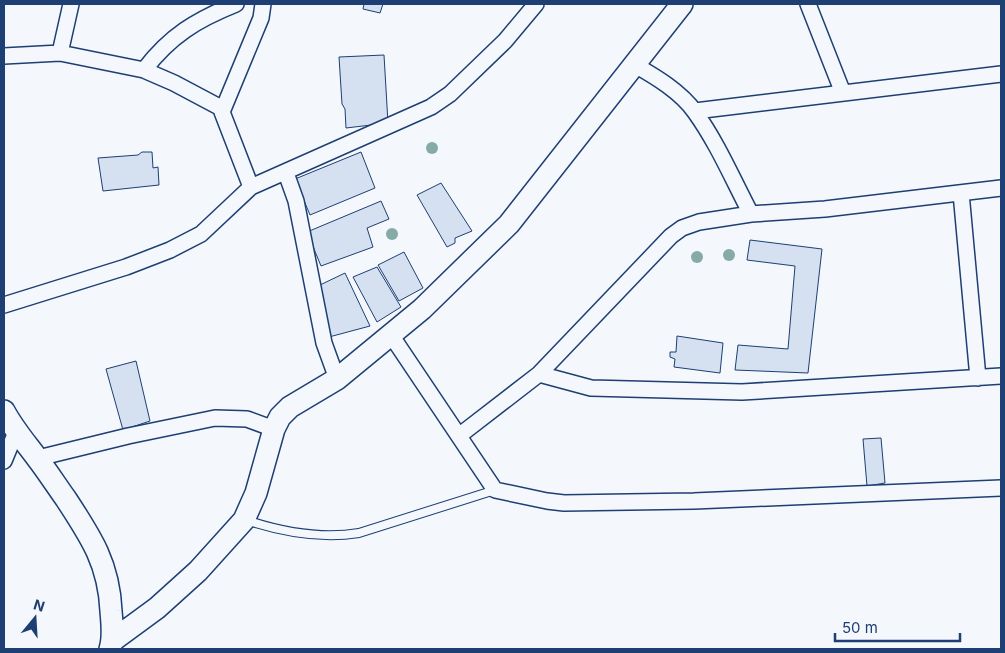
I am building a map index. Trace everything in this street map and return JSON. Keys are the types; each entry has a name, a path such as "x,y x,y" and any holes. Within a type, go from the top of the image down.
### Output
{"street":[{"path":"60,53 71,4"},
{"path":"144,70 179,33 201,19 236,4"},
{"path":"251,187 222,114 261,18 263,4"},
{"path":"4,305 126,267 170,250 201,234 251,187 264,180 286,173 441,101 505,41 536,4"},
{"path":"111,645 157,608 191,577 244,520 256,494 274,429 280,417 290,406 337,379 422,309 509,224 682,4"},
{"path":"808,4 844,93"},
{"path":"4,56 60,53 144,70 223,108"},
{"path":"634,65 674,90 694,111 732,175 752,214"},
{"path":"694,111 1001,74"},
{"path":"286,173 296,201 324,343 337,379"},
{"path":"460,435 539,374 682,228 699,222 752,214 825,209 1001,188"},
{"path":"961,193 978,378"},
{"path":"391,335 496,490 564,503 694,501 1001,488"},
{"path":"539,374 591,388 742,392 1001,376"},
{"path":"4,411 16,432 38,458 89,533 97,548 109,585 111,645"},
{"path":"38,458 128,436 215,418 247,420 274,429"},
{"path":"4,461 16,432"}],"lane":[{"path":"244,520 272,529 292,532 347,535 360,533 496,490"}],"building":[{"path":"364,4 383,4 380,13 363,9"},
{"path":"384,55 388,123 346,128 345,109 342,104 339,57"},
{"path":"142,152 152,152 153,168 158,167 159,185 103,191 98,158 138,155"},
{"path":"361,152 375,188 310,215 295,179"},
{"path":"441,183 472,231 455,238 455,243 447,247 417,195"},
{"path":"381,201 389,219 367,228 373,247 321,266 307,232"},
{"path":"750,240 822,249 808,373 735,370 738,345 788,349 795,266 747,260"},
{"path":"404,252 423,288 399,301 378,265"},
{"path":"377,267 401,307 377,322 353,277"},
{"path":"345,273 370,326 329,337 320,285"},
{"path":"677,336 723,343 720,373 674,367 675,359 670,357 670,352 676,352"},
{"path":"136,361 150,421 123,430 106,369"},
{"path":"881,438 885,483 867,486 863,439"}]}
